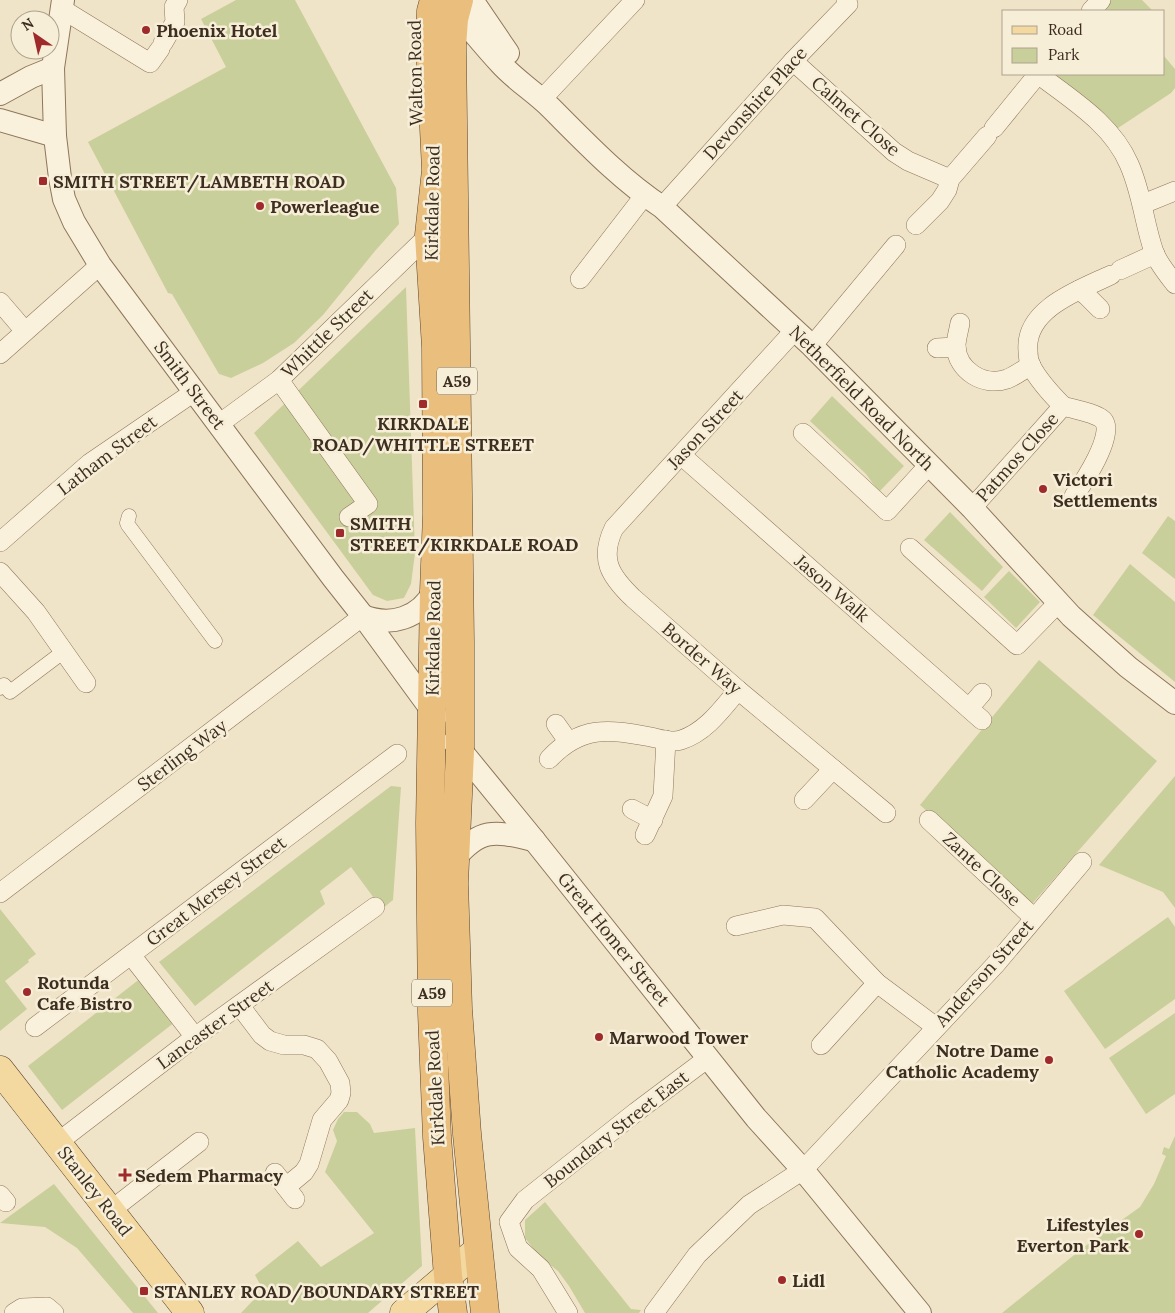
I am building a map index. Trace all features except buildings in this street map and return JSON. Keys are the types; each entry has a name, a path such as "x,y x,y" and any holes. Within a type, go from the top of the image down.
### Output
{"highway":[{"name":"Walton Road","path":"414,0 412,52 416,169 428,234"},
{"name":"Kirkdale Road","path":"448,1276 437,1137 432,1013 430,823 437,514 436,347 428,234 436,170 430,45 432,11 454,2 452,73 460,636 460,751 455,858 458,1008 478,1250"},
{"name":"A59","path":"478,1250 486,1313"},
{"name":"A59","path":"448,1276 453,1313"}],"main road":[{"name":"Stanley Road","path":"0,1070 190,1313"},
{"path":"404,1313 478,1250"}],"street":[{"path":"63,4 150,63 175,22 174,7 178,0"},
{"path":"542,99 635,0"},
{"name":"Devonshire Place","path":"580,279 653,201 848,4 846,0"},
{"path":"1092,10 1101,0"},
{"name":"Netherfield Road North","path":"454,2 520,70 542,99"},
{"name":"Netherfield Road North","path":"454,2 500,63 542,99 588,144 812,346 972,508 1058,603 1128,667 1175,703"},
{"name":"Smith Street","path":"63,4 53,68 55,136 64,199 74,222 100,265 363,616 460,751"},
{"name":"Netherfield Road North","path":"452,73 458,64 469,54 485,55 500,63"},
{"name":"Calmet Close","path":"793,61 894,152 908,161 950,179"},
{"path":"0,94 31,77 53,68"},
{"path":"916,225 940,201 947,190 950,179 1037,75"},
{"path":"1039,75 1082,108 1110,133 1129,164 1143,204 1155,254 1175,284"},
{"path":"0,120 55,136"},
{"path":"1143,204 1175,191"},
{"name":"Whittle Street","path":"219,424 279,380 428,234"},
{"path":"812,346 896,245"},
{"name":"Patmos Close","path":"1074,496 1086,478 1106,436 1107,427 1098,416 1063,406 1049,391 1031,366 1028,340 1032,327 1052,306 1079,290 1155,254"},
{"path":"0,354 24,330 100,265"},
{"path":"1079,290 1100,309"},
{"path":"3,299 24,330"},
{"path":"960,323 956,347 957,355 966,370 973,376 987,381 1006,379 1031,366"},
{"name":"Jason Street","path":"614,528 795,330"},
{"path":"937,348 956,347"},
{"path":"279,380 368,504 349,517"},
{"name":"Latham Street","path":"0,542 90,463 194,392"},
{"name":"Patmos Close","path":"972,508 1063,406"},
{"path":"803,433 887,511 929,465"},
{"name":"Jason Walk","path":"681,455 976,714 982,693"},
{"path":"129,516 126,523 215,641"},
{"name":"Border Way","path":"614,528 610,538 608,556 611,572 618,583 738,690 886,813"},
{"path":"910,548 1017,645 1058,603"},
{"path":"0,572 36,612 86,683"},
{"path":"363,616 380,621 400,620 419,610 426,604 434,591"},
{"name":"Sterling Way","path":"0,893 363,616"},
{"path":"0,688 4,685 10,692 63,652"},
{"path":"549,759 568,742 586,734 602,731 628,732 666,740 679,740 702,729 738,690"},
{"path":"556,724 568,742"},
{"path":"632,809 649,827 663,796 666,740"},
{"name":"Great Homer Street","path":"460,751 534,840 756,1118 802,1170 920,1313"},
{"name":"Great Mersey Street","path":"35,1028 397,754"},
{"path":"804,800 833,769"},
{"name":"Zante Close","path":"930,820 1034,918"},
{"path":"455,858 472,841 492,833 501,832 534,840"},
{"name":"Anderson Street","path":"654,1313 697,1255 749,1205 802,1170 994,965 1082,862"},
{"name":"Lancaster Street","path":"57,1143 195,1037 375,907"},
{"path":"736,926 783,915 815,918 877,983 936,1027"},
{"path":"132,955 195,1037"},
{"path":"821,1045 877,983"},
{"path":"240,1006 262,1035 270,1041 277,1044 304,1045 317,1049 328,1060 340,1083 341,1093 339,1100 322,1120 309,1164 304,1172 285,1186"},
{"name":"Boundary Street East","path":"568,1313 541,1269 518,1248 510,1222 525,1200 708,1058"},
{"path":"110,1211 199,1142"},
{"path":"14,1313 22,1308 47,1308 54,1313"}],"green space":[{"name":"Powerleague","path":"236,0 295,0 396,188 399,224 323,315 294,343 263,363 231,378 219,374 172,294 168,293 88,142 226,67 201,19"},
{"path":"1102,0 1142,0 1152,10 1094,10"},
{"path":"1165,57 1175,69 1175,88 1171,93 1112,132 1042,75 1165,75"},
{"path":"406,287 415,553 411,584 404,598 387,601 373,595 254,433"},
{"path":"832,396 904,466 879,492 866,474 810,421"},
{"path":"950,512 1003,567 982,591 924,540"},
{"path":"1168,516 1175,521 1175,579 1142,553"},
{"path":"1130,564 1175,602 1175,682 1093,615"},
{"path":"1009,571 1040,602 1016,628 984,597"},
{"path":"1039,660 1157,761 1032,904 920,805"},
{"path":"1175,776 1175,908 1163,892 1099,865"},
{"path":"391,786 401,787 393,900 382,909 351,867 320,891 325,904 195,1006 159,962"},
{"path":"0,909 36,954 5,981 27,1009 0,1031"},
{"path":"1168,917 1175,927 1175,999 1105,1049 1064,991"},
{"path":"141,978 175,1022 62,1110 28,1066"},
{"path":"1175,1013 1175,1094 1146,1114 1109,1058"},
{"path":"344,1112 357,1112 370,1124 374,1133 415,1128 422,1266 368,1313 241,1313 263,1290 255,1275 298,1241 321,1267 374,1233 325,1172 337,1141 333,1130"},
{"name":"Lifestyles Everton Park","path":"1175,1136 1175,1313 1002,1313 1084,1247 1140,1207 1154,1184 1166,1156 1162,1154 1164,1147 1169,1149"},
{"path":"54,1184 158,1313 133,1313 77,1248 45,1227 0,1223"},
{"path":"545,1202 631,1309 641,1310 639,1313 585,1313 558,1271 541,1258 525,1238 525,1220"}],"place":[{"name":"Phoenix Hotel","path":"146,30"},
{"name":"SMITH STREET/LAMBETH ROAD","path":"43,181"},
{"name":"Powerleague","path":"260,206"},
{"name":"KIRKDALE ROAD/WHITTLE STREET","path":"423,404"},
{"name":"Victori Settlements","path":"1043,489"},
{"name":"SMITH STREET/KIRKDALE ROAD","path":"340,533"},
{"name":"Rotunda Cafe Bistro","path":"27,992"},
{"name":"Marwood Tower","path":"599,1037"},
{"name":"Notre Dame Catholic Academy","path":"1049,1060"},
{"name":"Sedem Pharmacy","path":"125,1175"},
{"name":"Lifestyles Everton Park","path":"1139,1234"},
{"name":"Lidl","path":"782,1280"},
{"name":"STANLEY ROAD/BOUNDARY STREET","path":"144,1291"}]}
